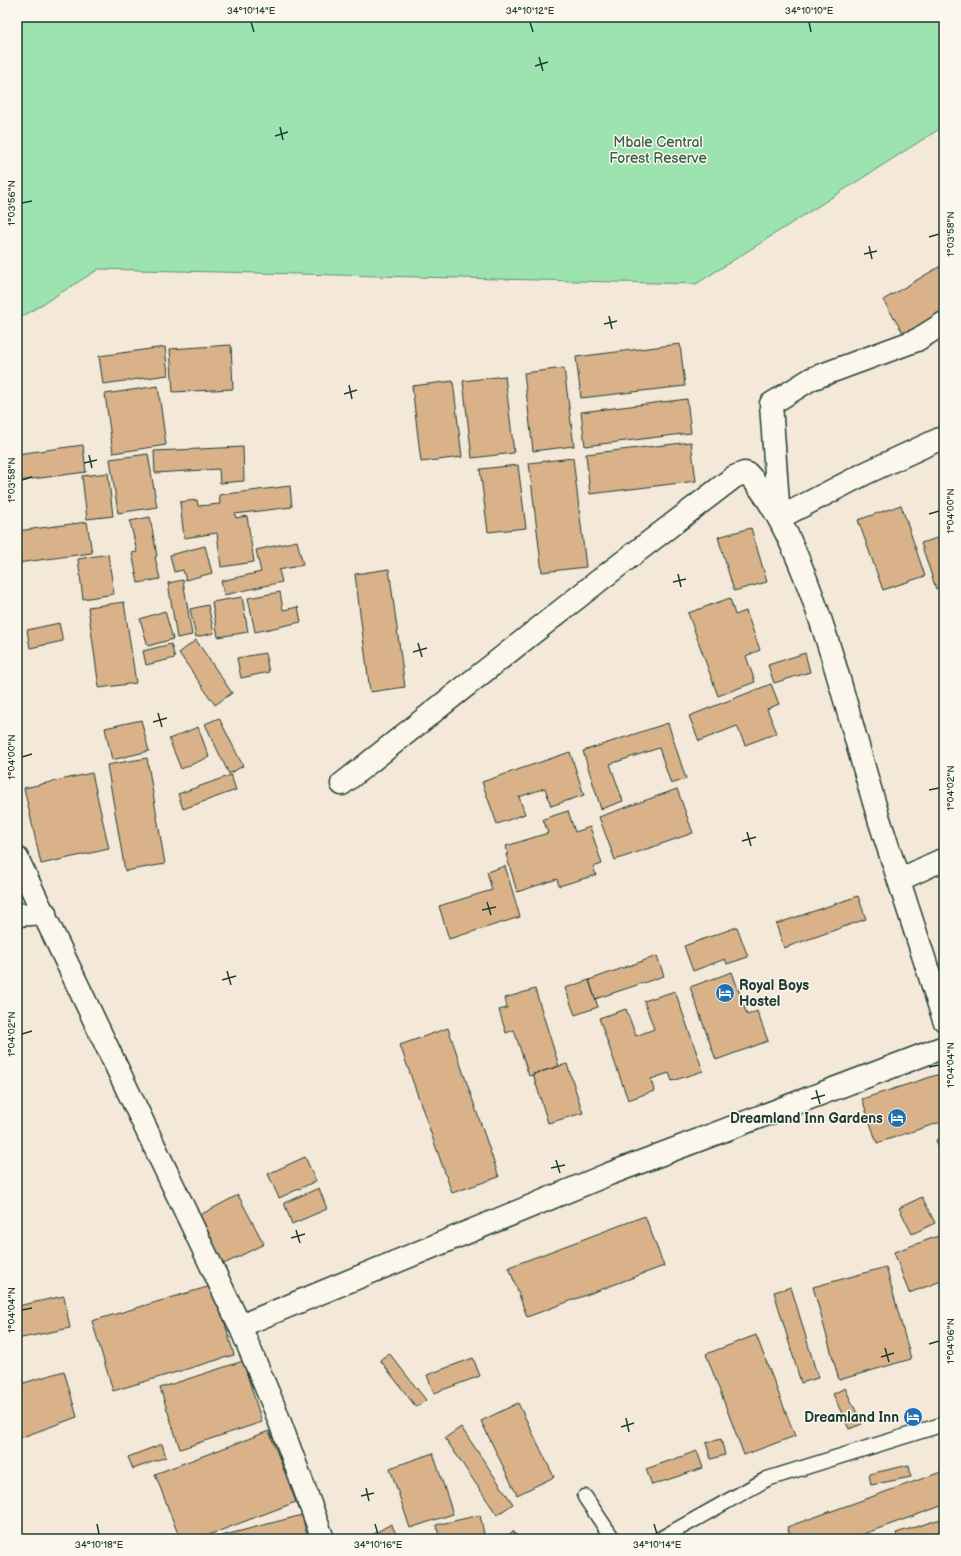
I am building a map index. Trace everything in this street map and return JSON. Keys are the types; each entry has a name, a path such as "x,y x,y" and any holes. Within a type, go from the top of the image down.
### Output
{"street":[{"path":"779,518 771,404 811,379 917,340 944,324"},
{"path":"779,518 866,473 944,437"},
{"path":"342,784 600,579 734,477 744,473 748,474 779,518 794,550 817,607 879,819 944,1020"},
{"path":"17,858 45,913 240,1326 275,1409 323,1539"},
{"path":"899,880 944,859"},
{"path":"17,915 45,913"},
{"path":"240,1326 609,1174 944,1047"}],"lane":[{"path":"660,1539 767,1479 944,1424"},
{"path":"585,1497 613,1539"}],"green space":[{"name":"Mbale Central Forest Reserve","path":"17,17 944,17 944,126 696,284 99,269 17,320"}],"building":[{"path":"944,264 944,313 905,336 883,300"},
{"path":"680,344 685,386 581,398 576,357"},
{"path":"231,345 233,389 173,392 170,349"},
{"path":"165,347 168,375 103,384 99,356"},
{"path":"564,368 574,446 533,451 524,373"},
{"path":"505,376 514,453 472,458 463,381"},
{"path":"453,381 462,457 421,462 412,386"},
{"path":"158,386 166,445 113,453 105,394"},
{"path":"687,399 691,433 585,446 581,412"},
{"path":"691,442 696,481 590,494 586,454"},
{"path":"83,445 86,472 17,481 17,454"},
{"path":"243,447 244,481 220,483 219,469 155,473 154,451"},
{"path":"148,454 157,507 118,513 110,459"},
{"path":"573,458 586,567 542,572 529,463"},
{"path":"518,465 526,528 488,532 480,469"},
{"path":"108,473 113,516 87,519 82,476"},
{"path":"290,486 292,507 235,514 236,518 247,516 254,562 221,567 217,533 184,538 180,502 197,500 198,506 220,504 219,495"},
{"path":"901,505 925,576 883,590 858,520"},
{"path":"150,517 157,556 155,557 160,579 138,583 132,553 137,552 130,521"},
{"path":"87,522 92,553 17,563 17,531"},
{"path":"751,528 767,582 734,591 718,537"},
{"path":"944,536 944,586 936,589 921,543"},
{"path":"297,541 303,565 279,570 282,582 224,595 221,581 261,572 256,550"},
{"path":"205,546 212,573 186,580 183,570 174,572 170,555"},
{"path":"108,554 114,594 83,599 78,559"},
{"path":"389,569 405,687 370,692 355,574"},
{"path":"183,580 192,635 177,638 168,583"},
{"path":"280,592 283,610 298,607 301,622 255,632 248,598"},
{"path":"242,597 248,632 218,637 212,602"},
{"path":"730,598 735,615 746,611 760,650 746,656 755,682 718,696 688,613"},
{"path":"124,602 136,683 99,688 88,607"},
{"path":"208,605 214,633 196,637 190,609"},
{"path":"165,611 173,639 148,646 140,619"},
{"path":"59,623 63,641 30,648 27,630"},
{"path":"196,640 232,693 215,705 179,653"},
{"path":"171,644 175,658 146,665 143,651"},
{"path":"265,653 269,672 241,678 237,658"},
{"path":"805,653 810,672 774,683 768,665"},
{"path":"771,684 779,704 767,709 777,733 745,745 737,726 699,741 689,716"},
{"path":"219,718 243,766 229,774 205,724"},
{"path":"141,720 149,751 112,760 105,728"},
{"path":"668,723 686,779 671,784 659,748 610,764 623,801 601,809 583,751"},
{"path":"198,727 209,757 181,769 169,739"},
{"path":"570,752 584,795 551,806 545,788 519,797 525,814 497,824 482,782"},
{"path":"147,758 165,864 125,871 107,765"},
{"path":"92,773 109,849 41,864 24,788"},
{"path":"231,775 236,790 183,809 178,794"},
{"path":"677,789 693,833 615,860 599,817"},
{"path":"568,811 575,832 590,827 602,864 593,867 596,875 559,886 557,879 517,892 506,854 508,854 506,846 548,833 543,819"},
{"path":"505,866 520,917 449,939 439,906 492,890 487,872"},
{"path":"858,896 866,919 784,948 776,924"},
{"path":"737,927 748,957 727,964 725,959 693,971 684,946"},
{"path":"657,956 664,976 595,999 589,980"},
{"path":"732,972 747,1015 757,1011 768,1041 716,1060 690,987"},
{"path":"589,980 598,1007 575,1015 565,988"},
{"path":"535,989 559,1066 529,1076 514,1030 506,1033 499,1010 507,1008 505,998"},
{"path":"675,991 703,1071 672,1081 669,1073 651,1079 654,1091 628,1100 599,1018 626,1009 636,1036 654,1029 644,1001"},
{"path":"448,1028 499,1177 452,1193 400,1045"},
{"path":"567,1064 583,1113 548,1123 533,1074"},
{"path":"943,1073 944,1121 877,1143 862,1099"},
{"path":"944,1137 944,1162 936,1140"},
{"path":"305,1157 316,1181 279,1198 268,1174"},
{"path":"319,1188 327,1209 292,1224 284,1203"},
{"path":"238,1195 264,1244 222,1265 196,1217"},
{"path":"922,1197 935,1223 912,1234 899,1208"},
{"path":"645,1216 664,1266 527,1317 509,1267"},
{"path":"944,1234 944,1280 909,1293 894,1252"},
{"path":"886,1267 911,1359 839,1380 813,1287"},
{"path":"214,1285 234,1355 113,1391 92,1321"},
{"path":"791,1287 818,1378 801,1383 774,1292"},
{"path":"64,1296 70,1328 17,1339 17,1306"},
{"path":"756,1335 795,1436 744,1455 706,1354"},
{"path":"389,1353 426,1400 416,1407 380,1360"},
{"path":"473,1358 480,1376 434,1393 427,1375"},
{"path":"243,1361 262,1422 180,1449 160,1388"},
{"path":"64,1371 77,1417 17,1439 17,1385"},
{"path":"845,1388 862,1424 849,1429 833,1394"},
{"path":"518,1403 554,1477 517,1495 481,1421"},
{"path":"461,1427 513,1504 497,1515 445,1438"},
{"path":"269,1431 296,1502 198,1539 180,1539 155,1474"},
{"path":"721,1439 725,1455 711,1459 706,1443"},
{"path":"162,1444 166,1457 133,1469 128,1457"},
{"path":"697,1451 703,1468 652,1485 646,1469"},
{"path":"433,1453 453,1514 410,1528 390,1468"},
{"path":"909,1465 911,1477 871,1485 869,1474"},
{"path":"941,1472 944,1482 944,1505 850,1539 792,1539 787,1527"},
{"path":"302,1515 308,1539 210,1539"},
{"path":"480,1515 484,1534 465,1539 440,1539 436,1525"},
{"path":"944,1518 944,1539 898,1539 896,1533"},
{"path":"391,1524 399,1539 365,1539"},
{"path":"513,1531 520,1539 503,1539"}],"place":[{"name":"Royal Boys Hostel","path":"725,993"},
{"name":"Dreamland Inn Gardens","path":"897,1118"},
{"name":"Dreamland Inn","path":"913,1417"}]}
